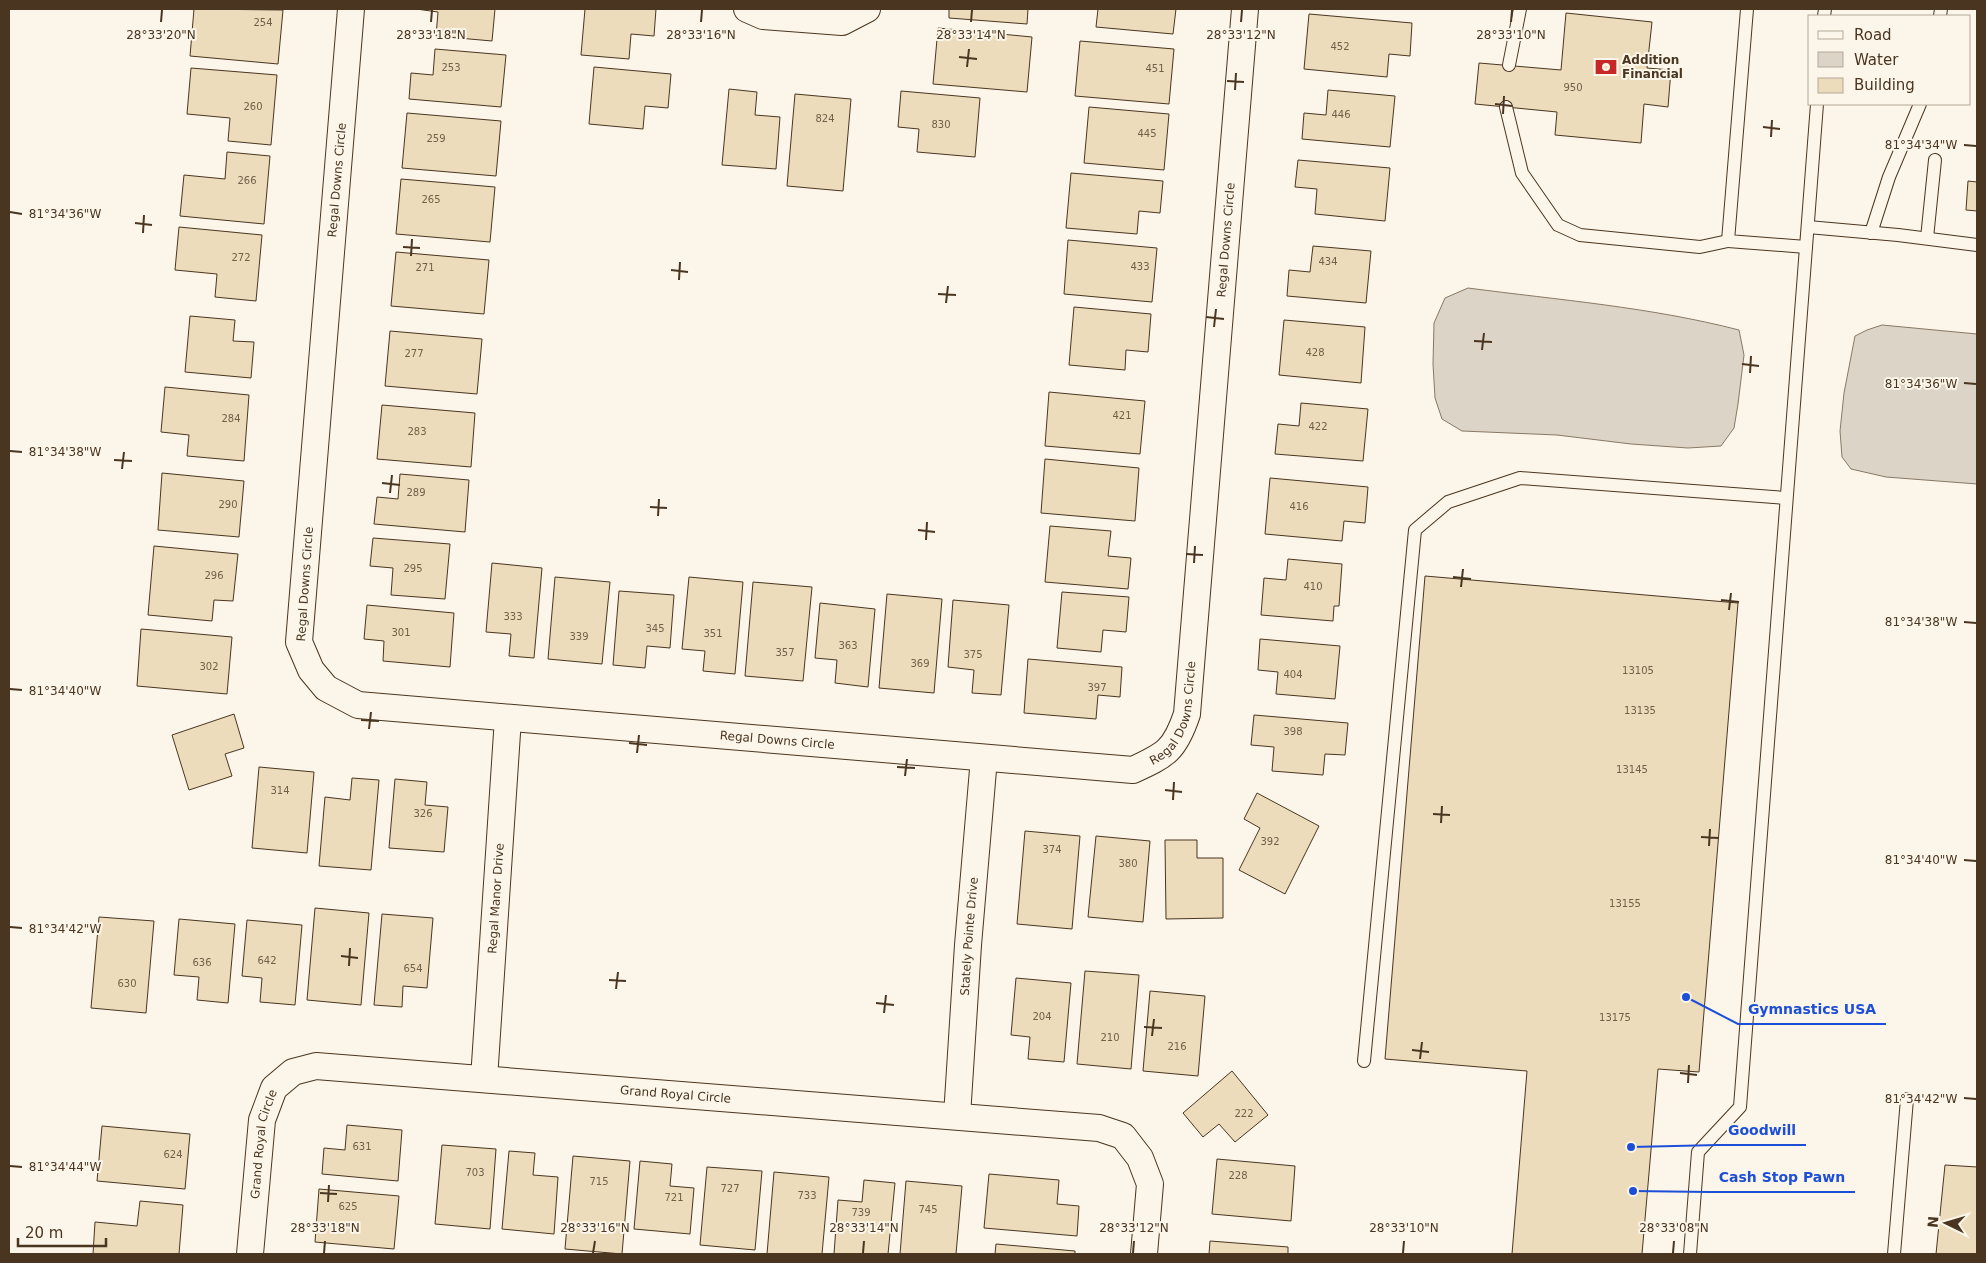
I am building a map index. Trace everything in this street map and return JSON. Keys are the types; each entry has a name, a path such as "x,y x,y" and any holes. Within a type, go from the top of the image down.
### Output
{"street":[{"name":"Regal Downs Circle","path":"351,9 299,642 311,670 326,688 358,705 1133,770 1161,758 1180,736 1187,714 1245,9"},
{"path":"747,9 763,16 842,22 867,9"},
{"name":"Regal Manor Drive","path":"484,1079 508,718"},
{"name":"Stately Pointe Drive","path":"957,1116 968,945 984,758"},
{"name":"Grand Royal Circle","path":"250,1254 262,1120 274,1088 293,1072 316,1066 1099,1128 1123,1136 1140,1158 1150,1184 1144,1254"}],"lane":[{"path":"1509,65 1520,9"},
{"path":"1728,241 1747,9"},
{"path":"1690,1254 1698,1152 1740,1107 1817,105"},
{"path":"1871,233 1889,177 1920,105"},
{"path":"1506,107 1522,173 1558,225 1580,235 1700,247 1728,241 1806,248"},
{"path":"1926,238 1935,160"},
{"path":"1808,227 1926,238 1977,245"},
{"path":"1364,1061 1415,530 1448,502 1520,478 1786,498"},
{"path":"1894,1254 1907,1099"}],"water":[{"path":"1468,288 1672,315 1739,330 1744,355 1734,428 1721,446 1688,448 1631,444 1557,435 1462,431 1442,419 1435,398 1433,364 1434,323 1445,298"},
{"path":"1882,325 1977,334 1977,484 1886,477 1851,469 1842,457 1840,431 1844,393 1855,336"}],"building":[{"path":"194,9 283,10 278,64 190,56"},
{"path":"416,9 495,9 492,41 436,36 438,12"},
{"path":"585,9 656,9 654,36 631,34 629,59 581,55"},
{"path":"949,9 1028,9 1027,24 949,18"},
{"path":"1098,9 1176,9 1173,34 1096,27"},
{"path":"1566,13 1652,22 1647,68 1671,70 1668,107 1644,104 1641,143 1555,135 1557,112 1475,104 1479,63 1561,70"},
{"path":"1309,14 1412,23 1410,56 1389,54 1387,77 1304,69"},
{"path":"938,28 1032,37 1027,92 933,84"},
{"path":"1080,41 1174,49 1169,104 1075,96"},
{"path":"435,49 506,55 501,107 409,99 411,73 433,75"},
{"path":"594,67 671,74 668,108 645,106 643,129 589,124"},
{"path":"191,68 277,75 271,145 228,141 230,118 187,114"},
{"path":"729,89 757,92 755,115 780,117 776,169 722,165"},
{"path":"1328,90 1395,96 1390,147 1302,139 1304,113 1326,115"},
{"path":"901,91 980,98 975,157 917,152 919,129 898,127"},
{"path":"795,94 851,99 843,191 787,186"},
{"path":"1089,107 1169,114 1164,170 1084,163"},
{"path":"407,113 501,121 496,176 402,168"},
{"path":"227,152 270,156 264,224 180,216 184,175 225,179"},
{"path":"1298,160 1390,168 1385,221 1315,214 1317,189 1295,187"},
{"path":"1071,173 1163,181 1160,213 1139,211 1137,234 1066,228"},
{"path":"401,179 495,187 490,242 396,234"},
{"path":"1968,181 1977,182 1977,211 1966,210"},
{"path":"179,227 262,235 256,301 215,297 217,274 175,270"},
{"path":"1068,240 1157,248 1152,302 1064,294"},
{"path":"1313,246 1371,251 1366,303 1287,296 1289,270 1310,272"},
{"path":"396,252 489,260 484,314 391,306"},
{"path":"1074,307 1151,314 1148,352 1126,350 1125,370 1069,365"},
{"path":"190,316 235,320 233,341 254,342 251,378 185,372"},
{"path":"1284,320 1365,327 1361,383 1279,375"},
{"path":"390,331 482,339 477,394 385,386"},
{"path":"165,387 249,395 244,461 187,456 189,435 161,432"},
{"path":"1049,392 1145,401 1140,454 1045,446"},
{"path":"1301,403 1368,409 1363,461 1275,454 1278,424 1299,426"},
{"path":"382,405 475,413 471,467 377,459"},
{"path":"1045,459 1139,468 1135,521 1041,513"},
{"path":"162,473 244,481 239,537 158,530"},
{"path":"400,474 469,480 465,532 374,524 377,497 398,499"},
{"path":"1270,478 1368,487 1365,523 1344,521 1342,541 1265,534"},
{"path":"1050,526 1111,531 1108,556 1131,558 1128,589 1045,582"},
{"path":"373,538 450,544 445,599 391,595 393,568 370,566"},
{"path":"154,546 238,554 233,601 214,600 212,621 148,615"},
{"path":"1288,559 1342,564 1339,606 1334,606 1333,621 1261,615 1264,578 1286,580"},
{"path":"492,563 542,568 534,658 509,656 511,634 486,632"},
{"path":"1425,576 1738,603 1699,1072 1658,1069 1642,1254 1512,1254 1527,1071 1385,1059"},
{"path":"555,577 610,582 602,664 548,659"},
{"path":"689,577 743,582 735,674 703,671 705,651 682,649"},
{"path":"753,582 812,587 803,681 745,676"},
{"path":"619,591 674,595 670,648 647,646 645,668 613,665"},
{"path":"1062,592 1129,597 1126,632 1103,630 1101,652 1057,648"},
{"path":"887,594 942,599 934,693 879,688"},
{"path":"953,600 1009,605 1001,695 972,693 974,670 948,667"},
{"path":"820,603 875,609 868,687 835,683 837,660 815,658"},
{"path":"367,605 454,613 450,667 383,661 384,641 364,639"},
{"path":"141,629 232,637 227,694 137,686"},
{"path":"1260,639 1340,646 1335,699 1276,694 1278,672 1258,670"},
{"path":"1028,659 1122,667 1120,697 1098,695 1096,719 1024,713"},
{"path":"234,714 244,748 225,754 232,776 189,790 172,735"},
{"path":"1254,715 1348,723 1345,755 1325,754 1323,775 1272,771 1274,747 1251,745"},
{"path":"259,767 314,772 307,853 252,848"},
{"path":"352,778 379,780 371,870 319,866 325,797 350,800"},
{"path":"395,779 427,782 425,805 448,807 444,852 389,848"},
{"path":"1257,793 1319,826 1285,894 1239,870 1260,828 1244,819"},
{"path":"1025,831 1080,836 1072,929 1017,924"},
{"path":"1096,836 1150,841 1143,922 1088,917"},
{"path":"1165,840 1197,840 1197,858 1223,858 1223,918 1166,919"},
{"path":"315,908 369,913 361,1005 307,1000"},
{"path":"382,914 433,918 427,988 403,986 402,1007 374,1005"},
{"path":"99,917 154,921 146,1013 91,1008"},
{"path":"179,919 235,924 228,1003 197,1000 199,977 174,975"},
{"path":"247,920 302,925 295,1005 260,1002 262,978 242,976"},
{"path":"1085,971 1139,975 1131,1069 1077,1064"},
{"path":"1016,978 1071,983 1064,1062 1028,1059 1030,1037 1011,1035"},
{"path":"1150,991 1205,996 1198,1076 1143,1071"},
{"path":"1232,1071 1268,1115 1235,1142 1219,1124 1203,1137 1183,1113"},
{"path":"347,1125 402,1130 398,1181 322,1174 324,1148 345,1150"},
{"path":"102,1126 190,1134 185,1189 97,1181"},
{"path":"442,1145 496,1149 490,1229 435,1224"},
{"path":"509,1151 535,1153 533,1175 558,1177 554,1234 502,1229"},
{"path":"573,1156 630,1161 622,1254 565,1249"},
{"path":"1217,1159 1295,1166 1291,1221 1212,1214"},
{"path":"640,1161 672,1164 670,1186 694,1188 690,1234 634,1229"},
{"path":"1945,1165 1977,1167 1977,1254 1936,1254"},
{"path":"707,1167 762,1171 755,1250 700,1245"},
{"path":"774,1172 829,1177 822,1254 767,1254"},
{"path":"989,1174 1059,1180 1057,1204 1079,1206 1077,1236 984,1228"},
{"path":"864,1180 895,1183 888,1254 834,1254 838,1200 862,1202"},
{"path":"906,1181 962,1186 956,1254 900,1254"},
{"path":"319,1189 399,1196 394,1249 315,1242"},
{"path":"140,1201 183,1205 179,1254 93,1254 95,1222 137,1226"},
{"path":"1210,1241 1288,1247 1288,1254 1209,1254"},
{"path":"996,1244 1075,1251 1075,1254 995,1254"}],"place":[{"name":"Addition Financial","path":"1606,67"},
{"name":"Gymnastics USA","path":"1686,997"},
{"name":"Goodwill","path":"1631,1147"},
{"name":"Cash Stop Pawn","path":"1633,1191"}]}
